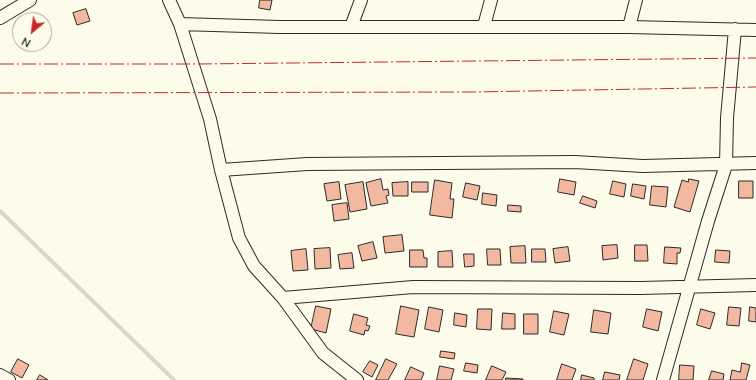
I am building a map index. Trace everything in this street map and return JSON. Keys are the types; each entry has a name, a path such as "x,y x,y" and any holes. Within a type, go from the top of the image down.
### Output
{"street":[{"path":"0,18 30,0"},
{"path":"169,0 180,24 210,119 221,170 239,238 254,266 283,298 323,353 357,380"},
{"path":"351,27 361,0"},
{"path":"484,26 491,0"},
{"path":"629,27 636,0"},
{"path":"180,24 279,27 484,26 756,30"},
{"path":"663,380 708,221 726,165 727,118 735,30"},
{"path":"221,170 307,164 472,164 575,162 643,166 726,165 756,163"},
{"path":"283,298 413,287 641,288 756,285"},
{"path":"0,375 9,380"}],"building":[{"path":"260,0 272,0 270,10 259,8"},
{"path":"86,9 90,21 77,25 73,13"},
{"path":"381,179 383,190 388,189 389,195 386,196 388,203 371,206 366,183"},
{"path":"560,179 576,182 574,195 558,192"},
{"path":"689,179 699,181 690,212 674,207 682,180 688,182"},
{"path":"435,180 452,183 450,199 454,199 452,218 430,215"},
{"path":"613,181 626,184 624,197 610,194"},
{"path":"739,181 753,181 753,198 739,198"},
{"path":"339,182 341,199 327,201 324,184"},
{"path":"363,182 367,209 350,212 345,185"},
{"path":"408,182 408,196 393,196 392,183"},
{"path":"412,182 428,182 428,192 412,192"},
{"path":"466,183 480,186 477,200 463,197"},
{"path":"633,184 646,186 644,199 631,196"},
{"path":"652,186 668,187 666,207 650,205"},
{"path":"483,193 497,195 496,206 482,204"},
{"path":"583,196 597,201 595,208 580,203"},
{"path":"347,203 349,219 334,221 332,205"},
{"path":"508,205 521,206 521,212 508,211"},
{"path":"402,235 404,251 385,253 383,237"},
{"path":"373,242 377,258 362,261 358,246"},
{"path":"617,245 618,258 603,260 602,246"},
{"path":"635,245 647,245 648,261 635,261"},
{"path":"525,246 526,263 511,263 510,247"},
{"path":"568,247 570,261 555,263 553,249"},
{"path":"665,247 681,248 680,253 677,253 677,264 664,263"},
{"path":"330,248 331,268 315,269 314,249"},
{"path":"306,249 308,270 293,271 291,251"},
{"path":"487,249 500,249 501,265 488,265"},
{"path":"532,249 545,249 546,262 532,262"},
{"path":"410,250 423,250 424,258 427,258 427,267 410,267"},
{"path":"716,250 730,251 729,263 715,262"},
{"path":"452,251 453,267 438,267 438,252"},
{"path":"352,253 354,268 340,269 338,255"},
{"path":"464,254 474,254 474,266 465,267"},
{"path":"316,306 331,309 326,333 311,329"},
{"path":"401,306 419,310 414,337 396,334"},
{"path":"429,307 443,310 439,332 425,329"},
{"path":"729,307 741,308 739,326 727,325"},
{"path":"750,307 756,308 756,322 749,321"},
{"path":"478,309 492,309 491,330 477,329"},
{"path":"647,309 662,312 658,331 643,327"},
{"path":"701,309 715,313 710,329 697,325"},
{"path":"594,310 611,313 608,334 591,332"},
{"path":"554,311 569,314 564,335 550,332"},
{"path":"455,313 467,315 466,327 454,325"},
{"path":"503,313 515,314 515,329 502,329"},
{"path":"354,314 368,318 366,325 370,326 368,331 365,330 364,335 350,331"},
{"path":"524,314 538,314 538,334 524,334"},
{"path":"441,351 455,353 454,359 440,357"},
{"path":"18,359 29,365 22,378 11,372"},
{"path":"386,359 397,364 388,380 376,380"},
{"path":"634,359 648,364 643,380 627,380"},
{"path":"370,361 378,365 372,377 363,372"},
{"path":"466,363 478,365 477,373 464,371"},
{"path":"742,363 750,365 746,380 730,380 732,370 740,372"},
{"path":"562,364 576,369 572,380 557,380"},
{"path":"680,365 694,366 693,380 679,380"},
{"path":"440,366 454,369 451,380 437,380"},
{"path":"492,366 506,372 502,380 486,380"},
{"path":"411,367 424,373 421,380 405,380"},
{"path":"712,371 724,374 723,380 709,380"},
{"path":"605,372 620,375 619,380 603,380"},
{"path":"40,375 48,380 37,380"},
{"path":"582,375 594,378 594,380 581,380"},
{"path":"506,378 523,379 523,380 506,380"}],"waterway":[{"path":"0,211 174,380"}],"power":[{"path":"0,64 198,64 756,58"},
{"path":"0,93 473,92 756,87"}]}
